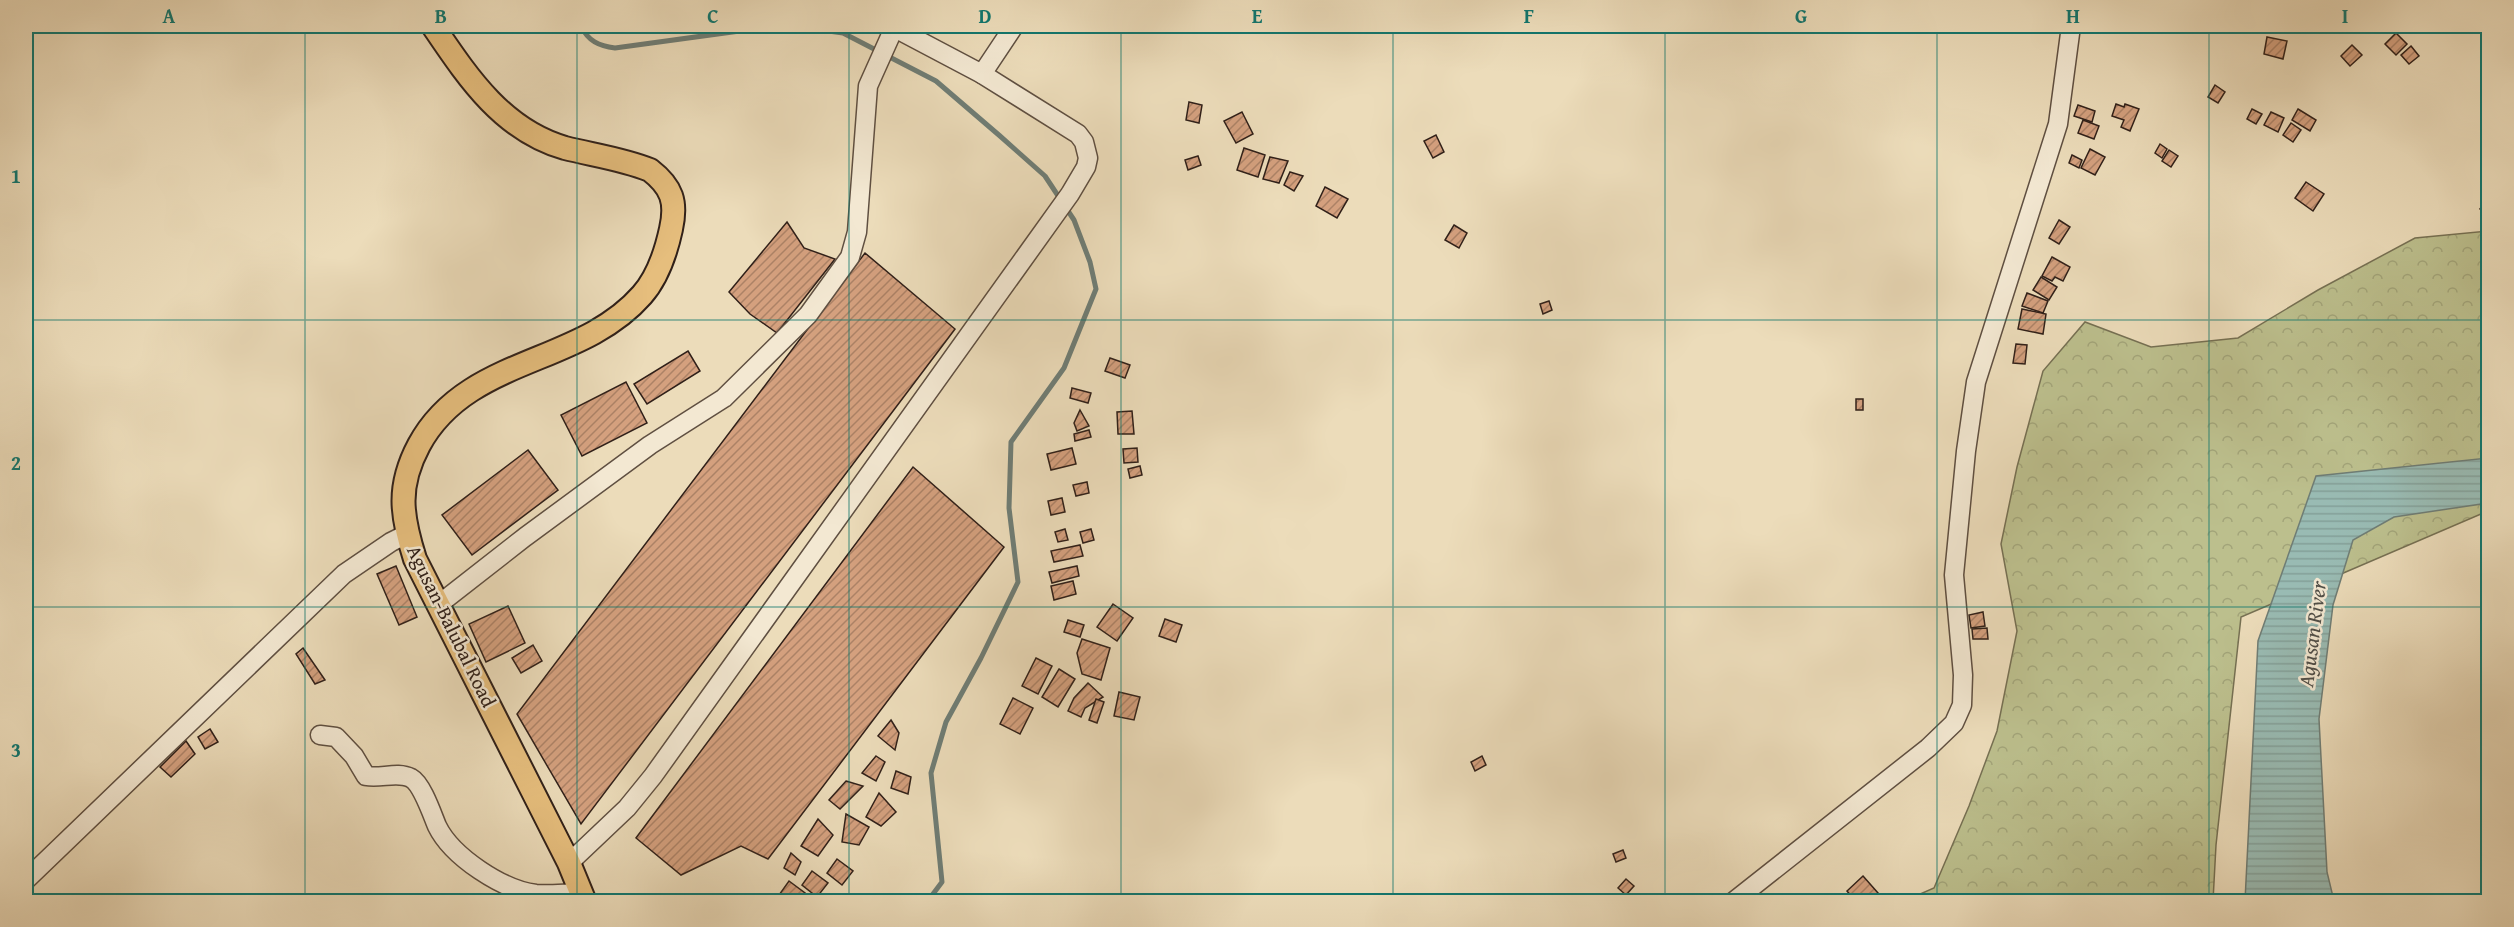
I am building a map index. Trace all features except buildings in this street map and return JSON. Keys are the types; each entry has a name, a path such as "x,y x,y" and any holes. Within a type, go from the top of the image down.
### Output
{"main road":[{"name":"Agusan-Balubal Road","path":"433,26 487,100 521,129 539,139 564,147 650,170 661,178 675,206 666,252 655,276 642,295 621,314 579,339 484,381 447,406 422,440 407,471 403,489 403,514 415,559 584,897"}],"street":[{"path":"982,74 1014,26"},
{"path":"1733,902 1945,734 1959,715 1963,689 1954,575 1966,451 1976,382 2058,124 2072,26"},
{"path":"438,605 525,537 650,445 724,398 808,315 850,257 857,232 868,86 892,27 982,74 1078,134 1084,142 1088,158 1086,166 1070,194 1049,220 653,776 627,808 569,863"},
{"path":"26,880 344,573 407,534"},
{"path":"320,735 336,737 354,756 366,776 377,778 403,776 414,779 439,829 455,851 504,885 536,894 584,897"}],"green space":[{"path":"2488,231 2488,511 2241,617 2216,845 2213,901 1902,902 1934,888 1969,806 1997,731 2017,631 2001,544 2017,467 2043,371 2085,322 2151,347 2238,338 2318,290 2415,238"}],"water":[{"name":"Agusan River","path":"2488,458 2488,503 2394,517 2353,540 2333,605 2319,719 2327,872 2334,901 2245,901 2258,641 2316,476"}],"waterway":[{"path":"581,26 595,42 615,48 776,26"},
{"path":"792,26 843,33 936,81 1000,136 1045,176 1074,220 1090,262 1096,289 1064,368 1011,442 1009,508 1018,582 981,658 946,722 931,773 942,882 927,902"}]}
